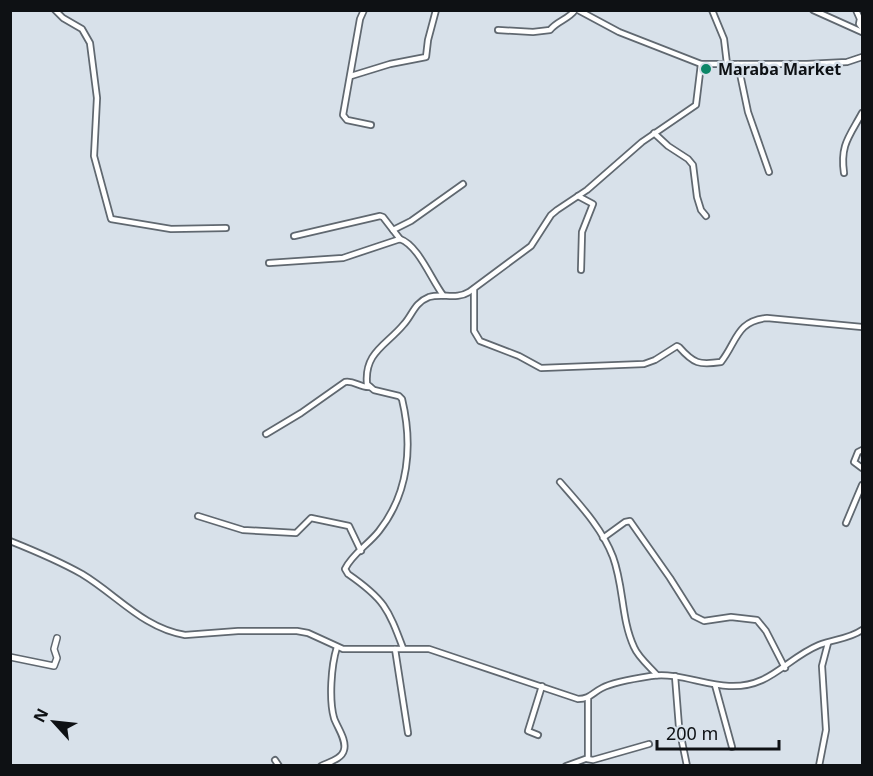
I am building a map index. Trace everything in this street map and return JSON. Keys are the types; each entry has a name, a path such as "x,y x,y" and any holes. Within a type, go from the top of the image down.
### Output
{"street":[{"path":"55,10 63,18 82,29 90,43 97,98 94,156 111,219 171,229 226,228"},
{"path":"364,10 360,19 343,115 347,120 371,125"},
{"path":"351,76 390,64 426,57 436,10"},
{"path":"712,10 724,39 727,64"},
{"path":"813,10 862,30"},
{"path":"856,10 862,30"},
{"path":"498,30 533,32 550,30 578,11 619,32 701,64 807,64 847,62 862,57"},
{"path":"370,387 367,384 366,375 375,351 403,326 414,306 431,297 442,295 459,297 474,289 531,246 551,215 578,196 654,133 696,105 701,64"},
{"path":"738,64 747,111 769,172"},
{"path":"844,173 842,156 844,145 862,113"},
{"path":"654,133 693,165 697,197 701,210 706,216"},
{"path":"393,230 411,221 463,184"},
{"path":"578,196 593,204 582,232 581,270"},
{"path":"294,236 383,217 400,239 410,244 442,295"},
{"path":"269,263 343,258 400,239"},
{"path":"474,289 474,331 480,342 544,368 645,364 676,346 680,347 691,360 698,363 721,362 737,333 756,319 767,318 862,327"},
{"path":"266,434 345,382 350,381 364,388 370,387 402,399 406,476 395,506 384,524 346,566 345,571 382,601 403,648"},
{"path":"862,450 858,452 854,462 862,468"},
{"path":"560,483 582,508 603,538 617,569 624,616 634,648 657,675"},
{"path":"846,523 862,485"},
{"path":"198,516 243,530 296,533 311,518 349,526 360,551"},
{"path":"603,538 625,522 630,521 694,616 704,621 731,617 757,620 766,631 785,668"},
{"path":"10,541 83,575 133,612 165,630 185,635 238,631 297,631 308,633 343,649 429,648 542,686 566,697 578,699 588,698 602,688 657,675 675,676 715,685 753,684 785,668 810,650 843,640 862,630"},
{"path":"10,657 54,666 57,658 54,649 57,638"},
{"path":"819,765 825,730 822,666 828,643"},
{"path":"321,765 338,758 345,749 334,718 332,702 332,664 337,647"},
{"path":"395,649 408,733"},
{"path":"675,676 679,727 687,765"},
{"path":"715,685 732,747"},
{"path":"538,735 528,731 542,686"},
{"path":"587,759 588,698"},
{"path":"566,765 649,744"},
{"path":"275,760 279,765"}],"place":[{"name":"Maraba Market","path":"706,69"}]}
